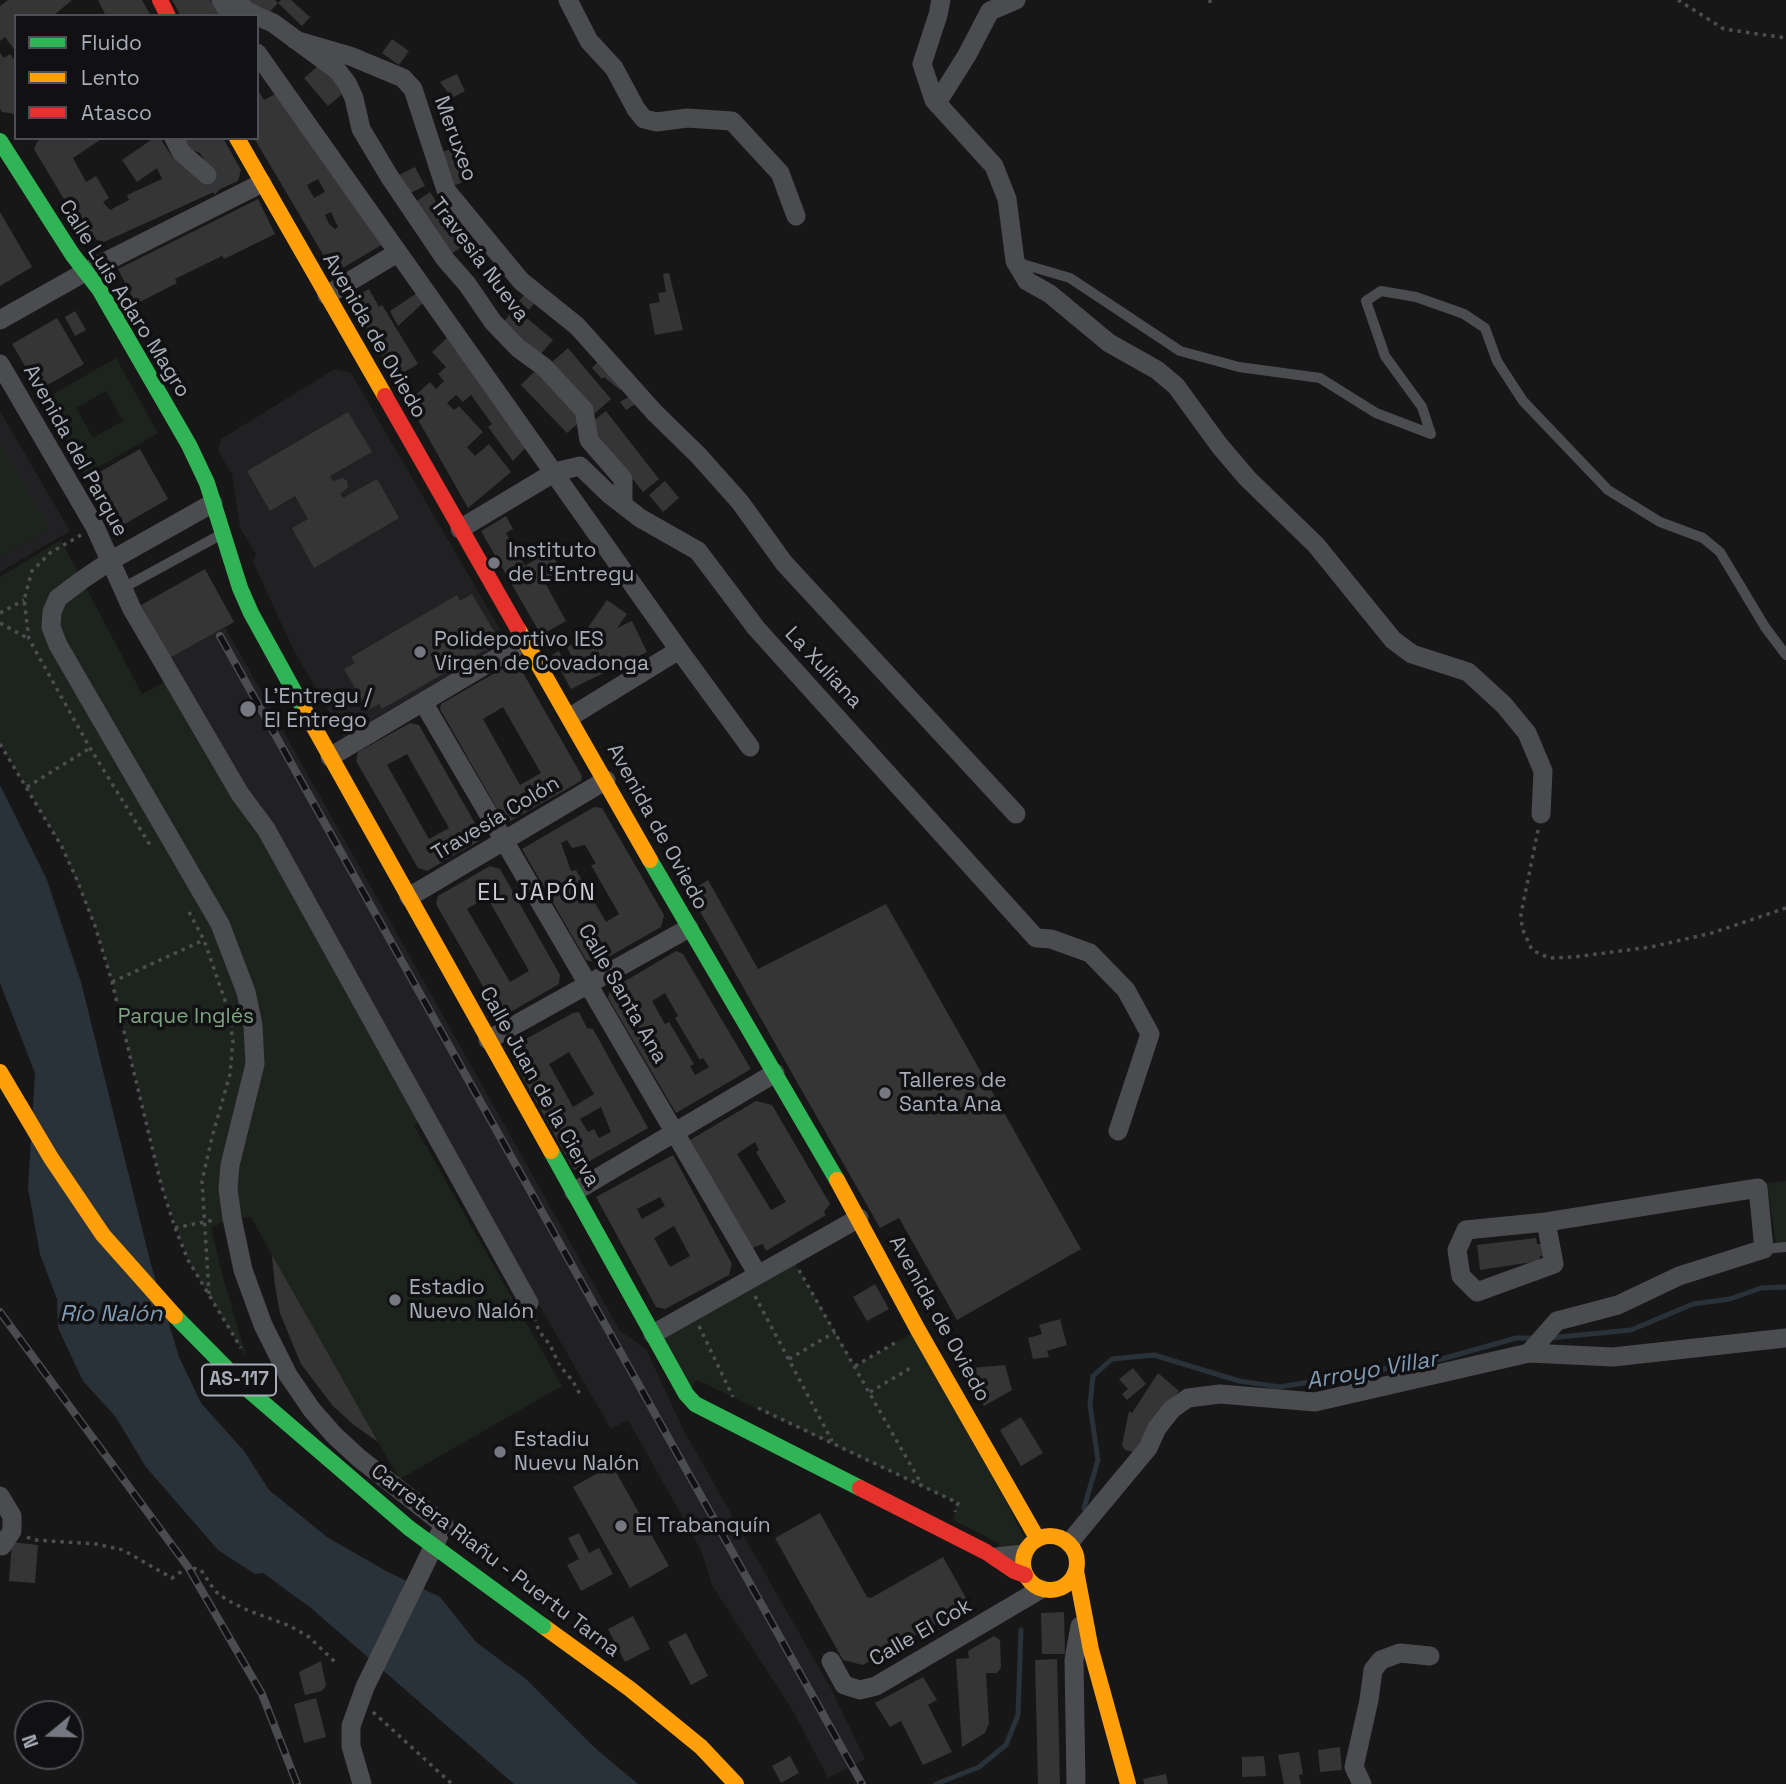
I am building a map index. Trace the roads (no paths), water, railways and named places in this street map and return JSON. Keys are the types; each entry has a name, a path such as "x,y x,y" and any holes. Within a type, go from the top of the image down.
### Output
{"street":[{"name":"Travesía Nueva","path":"237,0 244,9 253,14"},
{"path":"568,0 589,41 614,68 644,119 657,122 687,118 732,121 780,173 796,216"},
{"path":"941,0 939,15 922,64 937,103 994,166 1007,199 1015,261 1027,281 1050,294 1109,343 1157,370 1176,386 1247,478 1316,545 1393,640 1412,654 1468,672 1504,705 1527,733 1542,771 1541,814"},
{"path":"937,103 990,12 1016,0"},
{"name":"Travesía Nueva","path":"259,17 273,23 337,70 347,83 354,98 361,129 445,259 467,284 493,322 518,348 544,368 584,410 589,440 623,479 623,505"},
{"name":"Meruxeo","path":"295,40 349,56 403,78 413,89 446,191 521,281 577,326"},
{"path":"259,56 750,747"},
{"path":"175,140 181,152 206,174"},
{"name":"Avenida de Oviedo","path":"238,140 524,642 859,1218 918,1330 1037,1538"},
{"name":"Calle Luis Adaro Magro","path":"6,141 138,355 189,444 207,483"},
{"path":"0,320 227,193 262,183"},
{"path":"327,295 397,253"},
{"name":"La Xuliana","path":"577,326 740,502 784,563 1016,814"},
{"name":"Avenida del Parque","path":"0,364 95,527 121,589 233,782 266,829 529,1303"},
{"name":"La Xuliana","path":"555,472 580,467 640,518 698,551 756,628 1036,938 1051,939 1090,953 1126,990 1150,1034 1118,1131"},
{"path":"460,529 555,472"},
{"name":"Calle Juan de la Cierva","path":"207,483 251,613 686,1394 695,1404 1025,1575"},
{"path":"214,503 110,561 58,598 52,612 51,627 58,645 220,924 246,992 253,1026 255,1064 233,1152 229,1189 243,1270 263,1325 288,1375 312,1410 359,1458 444,1525 363,1693 351,1726 351,1746 362,1784"},
{"path":"330,757 524,642"},
{"path":"570,717 679,650"},
{"name":"Calle Santa Ana","path":"423,702 675,1132 752,1278"},
{"name":"Travesía Colón","path":"409,897 606,780"},
{"path":"488,1040 689,928"},
{"name":"Carretera Riañu - Puertu Tarna","path":"0,1072 51,1157 103,1235 176,1318 246,1388 409,1528 701,1747 736,1784"},
{"path":"573,1192 775,1073"},
{"path":"1531,1351 1557,1321 1618,1305 1679,1276 1763,1249 1758,1188 1546,1222 1466,1230 1457,1250 1461,1276 1477,1293 1554,1264 1546,1222"},
{"path":"653,1334 859,1218"},
{"path":"1069,1544 1148,1448 1157,1429 1172,1409 1188,1398 1220,1394 1315,1402 1531,1351 1613,1357 1786,1338"},
{"path":"0,1496 12,1516 7,1539"},
{"path":"1076,1571 1062,1587 1055,1590 1041,1589 1025,1575 1024,1554 1028,1545 1037,1538 1054,1536 1069,1544 1076,1556 1076,1571 1091,1650 1128,1784"},
{"path":"996,1558 1024,1554"},
{"path":"1062,1587 1091,1650"},
{"name":"Calle El Cok","path":"831,1661 844,1685 860,1690 876,1686 1041,1589"},
{"path":"1076,1784 1074,1660 1080,1626"},
{"path":"1362,1784 1354,1767 1373,1670 1381,1660 1399,1653 1430,1656"}],"lane":[{"path":"1015,261 1070,278 1180,351 1239,367 1320,378 1376,414 1432,434 1422,407 1385,356 1366,301 1381,291 1416,297 1464,314 1485,328 1497,361 1523,401 1608,489 1651,518 1703,538 1720,552 1765,627 1786,655"},
{"path":"121,589 223,533"},
{"path":"1763,1249 1786,1247"}],"water":[{"name":"Río Nalón","path":"0,785 47,880 81,982 150,1261 179,1357 201,1403 244,1451 269,1490 327,1537 386,1571 440,1597 476,1642 527,1680 595,1748 638,1784 514,1784 311,1608 263,1573 255,1574 218,1550 146,1467 115,1416 83,1381 58,1328 57,1299 40,1254 28,1188 35,1073 0,983"}],"waterway":[{"name":"Arroyo Villar","path":"1549,1338 1631,1330 1693,1304 1730,1299 1761,1288 1786,1287"},
{"name":"Arroyo Villar","path":"1084,1508 1098,1460 1090,1405 1093,1376 1112,1359 1154,1355 1239,1381 1280,1387 1442,1359 1516,1338 1535,1338"},
{"name":"Arroyo Villar","path":"936,1784 979,1767 1006,1745 1018,1715 1021,1630"}],"tunnel":[{"path":"207,175 222,188"}],"railway":[{"path":"220,636 862,1784"},
{"path":"0,1312 188,1567 262,1694 297,1784"}],"place":[{"name":"Instituto de L'Entregu","path":"494,563"},
{"name":"Polideportivo IES Virgen de Covadonga","path":"420,652"},
{"name":"L'Entregu / El Entrego","path":"248,709"},
{"name":"Talleres de Santa Ana","path":"885,1093"},
{"name":"Estadio Nuevo Nalón","path":"395,1300"},
{"name":"Estadiu Nuevu Nalón","path":"500,1452"},
{"name":"El Trabanquín","path":"621,1526"}],"district":[{"name":"EL JAPÓN","path":"537,894"}],"park label":[{"name":"Parque Inglés","path":"186,1017"}]}
